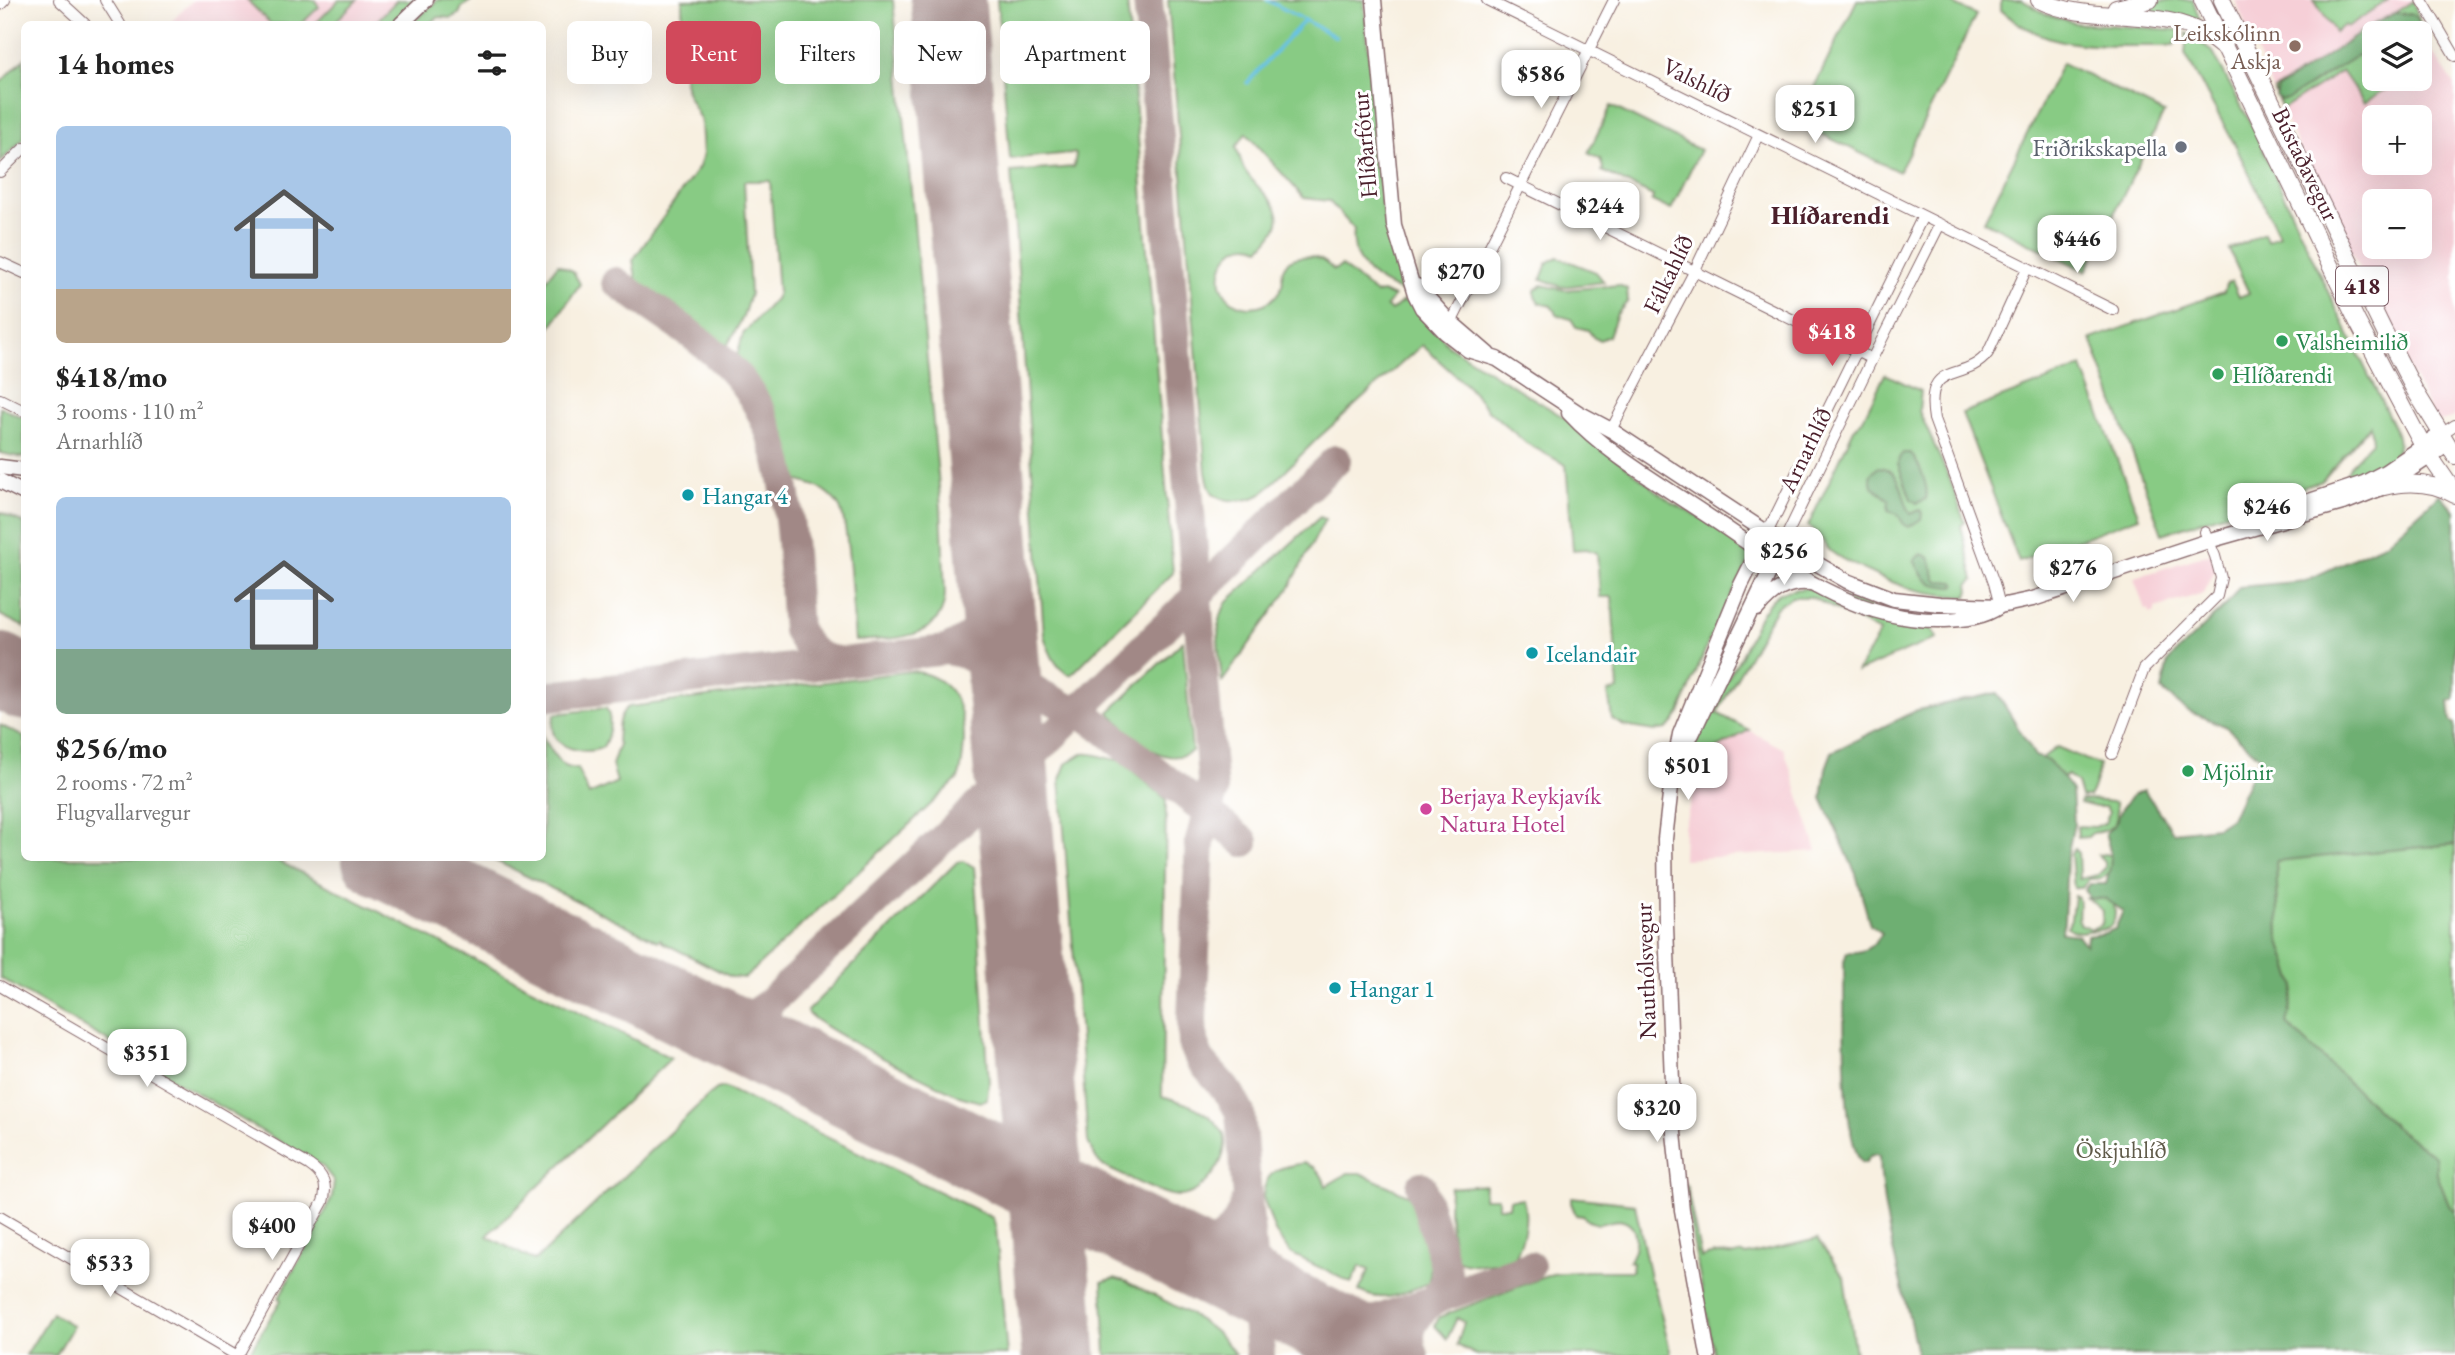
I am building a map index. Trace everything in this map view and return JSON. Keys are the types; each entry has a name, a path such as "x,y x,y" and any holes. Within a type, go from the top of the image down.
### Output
{"main road":[{"path":"2039,0 2063,8 2178,19 2204,31 2225,50"},
{"path":"2096,11 2150,0"},
{"name":"Bústaðavegur","path":"2202,0 2357,321 2427,451 2455,494"},
{"name":"Bústaðavegur","path":"2222,0 2414,389 2451,440"},
{"path":"2384,487 2418,483 2439,487 2455,494"}],"street":[{"path":"0,5 5,0"},
{"path":"59,0 82,21"},
{"path":"105,0 118,21"},
{"path":"404,21 426,0"},
{"name":"Hlíðarfótur","path":"1374,0 1394,225 1415,294 1422,308 1445,332 1468,350 1490,356"},
{"name":"Valshlíð","path":"1487,0 2113,310"},
{"path":"1451,323 1614,0"},
{"path":"2422,0 2455,56"},
{"name":"Fálkahlíð","path":"1611,430 1694,272 1759,135"},
{"path":"0,172 21,151"},
{"path":"1506,178 1872,359"},
{"name":"Arnarhlíð","path":"1767,533 1923,216"},
{"name":"Arnarhlíð","path":"1783,543 1940,225"},
{"path":"0,262 21,272"},
{"path":"2027,268 1988,353 1981,361 1940,379 1934,388 1932,399 1936,426 2000,606 2033,599 2136,565 2207,537 2344,491 2451,440"},
{"name":"Hlíðarfótur","path":"1413,283 1451,323 1490,356 1847,581 1894,598 1940,604 2000,606"},
{"name":"Hlíðarfótur","path":"1555,398 1612,451 1812,584 1854,604 1911,618 1965,619 1989,614 2000,606"},
{"path":"0,399 21,410"},
{"path":"2207,537 2346,502 2384,487 2427,451"},
{"path":"0,467 21,470"},
{"path":"0,481 21,492"},
{"name":"Nauthólsvegur","path":"1708,1355 1682,1210 1674,1133 1665,854 1672,778 1680,734 1741,585 1767,533"},
{"path":"2112,754 2144,668 2217,596 2221,578 2207,537"},
{"name":"Nauthólsvegur","path":"1679,751 1692,734 1783,543"},
{"path":"1743,626 1777,589 1795,583 1812,584"},
{"path":"0,986 309,1165 326,1183 323,1202 237,1355 0,1217"}],"shaded area":[{"path":"193,0 422,0 401,21 172,21"},
{"path":"2235,0 2412,0 2420,21 2362,21 2362,91 2432,91 2432,51 2455,85 2455,417 2440,421 2432,414 2283,115"},
{"path":"2212,553 2215,571 2204,593 2155,608 2155,612 2150,614 2149,610 2145,610 2134,578"},
{"path":"1716,713 1784,749 1817,851 1683,859 1684,827 1698,784 1698,751"}],"green space":[{"path":"247,0 315,0 319,7 304,21 268,21"},
{"path":"339,0 357,0 336,21 318,21"},
{"path":"397,0 418,0 397,21 377,21"},
{"path":"437,0 472,0 462,7 459,14 451,18 415,21"},
{"path":"682,0 893,0 894,84 901,84 941,507 945,593 936,621 926,629 899,637 855,641 848,549 839,506 820,488 794,480 776,417 737,356 743,334 778,293 770,181 744,181 750,294 743,317 727,346 637,284 633,260 699,167 703,155 701,121 688,96 685,84 761,84 761,21 683,21"},
{"path":"997,0 1127,0 1129,21 1000,21 1000,37"},
{"path":"1168,0 1364,0 1382,210 1396,262 1413,297 1370,273 1357,255 1354,229 1329,201 1304,198 1246,133 1236,147 1244,169 1274,205 1278,224 1260,248 1248,245 1229,254 1221,275 1227,296 1237,304 1250,307 1270,301 1283,283 1282,271 1294,258 1316,258 1334,270 1342,266 1376,294 1382,292 1394,297 1386,306 1391,311 1403,301 1419,309 1449,346 1565,418 1672,503 1724,529 1745,543 1749,562 1712,633 1680,713 1666,729 1654,731 1624,726 1612,719 1608,692 1618,690 1612,597 1600,597 1597,553 1586,549 1573,550 1566,465 1526,443 1422,345 1317,439 1262,494 1245,500 1233,500 1221,498 1211,491 1206,473"},
{"path":"1857,0 1946,0 1976,15 1899,172 1797,122"},
{"path":"2001,0 2022,0 2046,14 2075,23 2178,30 2180,34 2174,45 2164,46 2078,44 2038,34 2019,24 2001,10"},
{"path":"2168,0 2193,0 2201,24 2133,10"},
{"path":"2314,0 2387,0 2387,1 2335,32"},
{"path":"2413,1 2420,21 2382,21"},
{"path":"2395,13 2412,14 2419,21 2379,21"},
{"path":"2362,32 2362,55 2288,99 2280,100 2276,97 2278,88"},
{"name":"Hlíðarendi","path":"2187,33 2212,51 2252,126 2393,425 2397,449 2394,458 2387,464 2344,479 2351,464 2372,442 2370,425 2322,481 2162,534 2091,339 2224,292 2226,284 2232,281 2239,297 2249,293 2229,250 2264,233 2267,241 2279,235 2235,145 2185,54"},
{"path":"2362,34 2362,91 2383,91 2364,103 2342,71 2282,109 2274,90"},
{"path":"21,62 21,141 0,162 0,83"},
{"path":"2062,63 2164,113 2086,271 1984,221"},
{"path":"1004,84 1134,84 1173,573 1071,675 1057,664 1044,636 1011,172 1074,167 1076,154 1010,159"},
{"path":"1611,106 1700,150 1671,210 1652,201 1653,196 1602,171 1600,159 1588,153"},
{"path":"1558,257 1596,272 1604,282 1562,287 1541,279 1547,263"},
{"path":"558,264 573,271 580,284 546,334 546,280"},
{"path":"1542,285 1565,290 1619,285 1627,289 1628,301 1617,314 1609,336 1600,340 1594,338 1588,330 1576,327 1571,319 1557,315 1551,306 1539,303 1535,290"},
{"path":"2082,367 2139,517 2019,562 1962,413"},
{"path":"1885,374 1921,391 1919,411 1950,480 1965,522 1961,526 1974,580 1969,584 1967,597 1913,589 1876,576 1833,553 1817,532 1808,526 1854,429 1862,421"},
{"path":"0,407 21,417 21,457 0,453"},
{"path":"1903,453 1910,453 1925,481 1926,499 1917,503 1911,499 1898,464"},
{"path":"1878,467 1887,469 1897,478 1911,514 1920,510 1922,513 1921,519 1909,527 1904,525 1898,514 1888,511 1889,500 1872,486 1870,476"},
{"name":"Öskjuhlíð","path":"2440,494 2455,511 2455,700 2449,701 2451,721 2455,724 2455,844 2276,861 2279,938 2295,986 2287,1024 2396,1128 2435,1156 2436,1172 2450,1208 2455,1212 2455,1355 1917,1355 1889,1231 1880,1156 1870,1156 1865,1163 1861,1162 1854,1146 1850,1123 1845,1066 1844,962 1847,952 1859,952 1868,948 1882,933 1870,925 1856,874 1822,798 1826,768 1832,752 1917,710 1997,693 2035,756 2049,761 2072,790 2074,823 2067,857 2064,922 2061,933 2078,935 2086,945 2087,936 2115,929 2123,911 2106,899 2087,898 2089,896 2085,890 2090,884 2106,884 2111,859 2105,834 2115,824 2123,806 2134,794 2144,790 2173,832 2217,827 2231,818 2260,757 2225,726 2187,711 2162,690 2168,661 2227,604 2239,587 2305,581 2386,543"},
{"path":"0,512 21,522 21,626 0,615"},
{"path":"1320,517 1325,519 1290,587 1222,682 1218,631 1222,611 1227,602"},
{"path":"1921,554 1929,557 1936,579 1954,582 1956,585 1938,585 1928,581 1914,560"},
{"path":"1809,588 1929,624 1937,638 1857,672 1880,632 1811,597 1792,597 1776,608 1717,713 1749,730 1700,758 1685,762 1702,722 1768,604 1782,592"},
{"path":"1183,641 1192,751 1180,756 1169,756 1158,753 1136,738 1109,712"},
{"path":"912,671 937,679 953,694 963,727 962,765 958,779 745,978 731,977 662,942 661,939 658,941 496,861 546,861 546,742 561,763 577,768 589,795 617,782 612,765 619,744 620,718 628,707"},
{"path":"606,708 609,728 603,747 582,751 567,747 556,738 553,732 555,714"},
{"path":"0,725 21,736 21,861 278,861 671,1058 487,1236 535,1261 709,1095 724,1087 993,1218 1007,1355 250,1355 332,1198 334,1181 323,1167 0,978"},
{"path":"2057,747 2099,765 2089,797 2081,797 2077,783 2068,775 2062,778 2049,761 2042,758"},
{"path":"1082,754 1120,760 1166,799 1162,1096 1202,1111 1221,1129 1225,1138 1225,1149 1215,1172 1188,1195 1161,1192 1103,1166 1088,1142 1060,779 1066,764"},
{"path":"2081,800 2115,803 2117,816 2114,825 2088,837 2078,838 2077,826 2095,827 2105,823 2109,812 2105,807 2080,803"},
{"path":"2455,844 2455,1212 2450,1208 2436,1172 2435,1156 2396,1128 2287,1024 2295,986 2279,938 2276,860"},
{"path":"2075,849 2078,852 2079,879 2098,875 2105,868 2105,862 2098,855 2105,854 2111,856 2112,862 2108,875 2089,879 2082,888 2074,888 2071,854"},
{"path":"964,861 974,867 989,1082 987,1099 980,1102 959,1096 877,1055 830,1029 807,1011 957,862"},
{"path":"2074,896 2078,898 2079,924 2092,929 2102,924 2103,911 2087,898 2105,899 2114,904 2113,923 2101,930 2079,932 2067,927 2071,919"},
{"path":"1304,1163 1318,1172 1326,1186 1348,1173 1360,1173 1410,1196 1429,1250 1431,1261 1428,1283 1402,1294 1378,1297 1359,1291 1369,1270 1360,1266 1351,1283 1290,1253 1275,1232 1263,1197 1264,1188 1275,1171"},
{"path":"1686,1183 1701,1258 1718,1254 1746,1255 1817,1239 1844,1277 1855,1354 1714,1355 1684,1191"},
{"path":"1485,1185 1484,1198 1498,1198 1498,1207 1509,1207 1510,1199 1523,1199 1524,1230 1520,1245 1514,1259 1483,1264 1460,1262 1454,1258 1449,1211 1450,1188"},
{"path":"1571,1197 1635,1204 1650,1278 1671,1355 1476,1355 1457,1345 1464,1322 1457,1318 1447,1339 1435,1326 1439,1317 1552,1274 1632,1271 1633,1262 1629,1261 1635,1245 1633,1228 1620,1220 1598,1224 1576,1215"},
{"path":"1114,1278 1154,1295 1201,1321 1226,1343 1235,1355 1106,1355 1102,1282"},
{"path":"52,1313 73,1326 56,1355 26,1355"}],"waterway":[{"path":"1267,0 1336,37"},
{"path":"1247,83 1305,20"}],"taxiway":[{"path":"1148,0 1213,792 1200,841 1193,1043 1200,1060 1230,1094 1240,1113 1260,1355"},
{"path":"616,282 704,344 730,368 751,395 767,425 778,457 785,491 797,630 813,652 838,661"},
{"path":"1016,830 1018,779 1031,757 1336,460"},
{"path":"946,650 966,639 979,627 996,591"},
{"path":"999,620 1010,663 1028,684"},
{"path":"546,697 946,650 962,653 1095,722 1244,842"},
{"path":"982,664 999,685 1006,705"},
{"path":"716,1024 737,1022 768,1004 988,796 1001,780 1009,751"},
{"path":"768,1004 766,1030 774,1053"},
{"path":"1414,1355 1410,1341 1411,1330 1415,1320 1438,1294 1447,1272 1421,1186"},
{"path":"1163,1245 1194,1247 1217,1242 1235,1225 1247,1196"},
{"path":"1254,1264 1259,1276 1276,1298 1299,1314 1338,1327 1360,1326 1530,1266"}],"runway":[{"path":"948,0 1059,1355"},
{"path":"0,670 21,681"},
{"path":"385,861 1385,1355"}],"place":[{"name":"Leikskólinn Askja","path":"2295,46"},
{"name":"Friðrikskapella","path":"2181,147"},
{"name":"Valsheimilið","path":"2282,341"},
{"name":"Hlíðarendi","path":"2218,374"},
{"name":"Hangar 4","path":"688,495"},
{"name":"Icelandair","path":"1532,653"},
{"name":"Mjölnir","path":"2188,771"},
{"name":"Berjaya Reykjavík Natura Hotel","path":"1426,809"},
{"name":"Hangar 1","path":"1335,988"}],"district":[{"name":"Hlíðarendi","path":"1830,215"}]}
